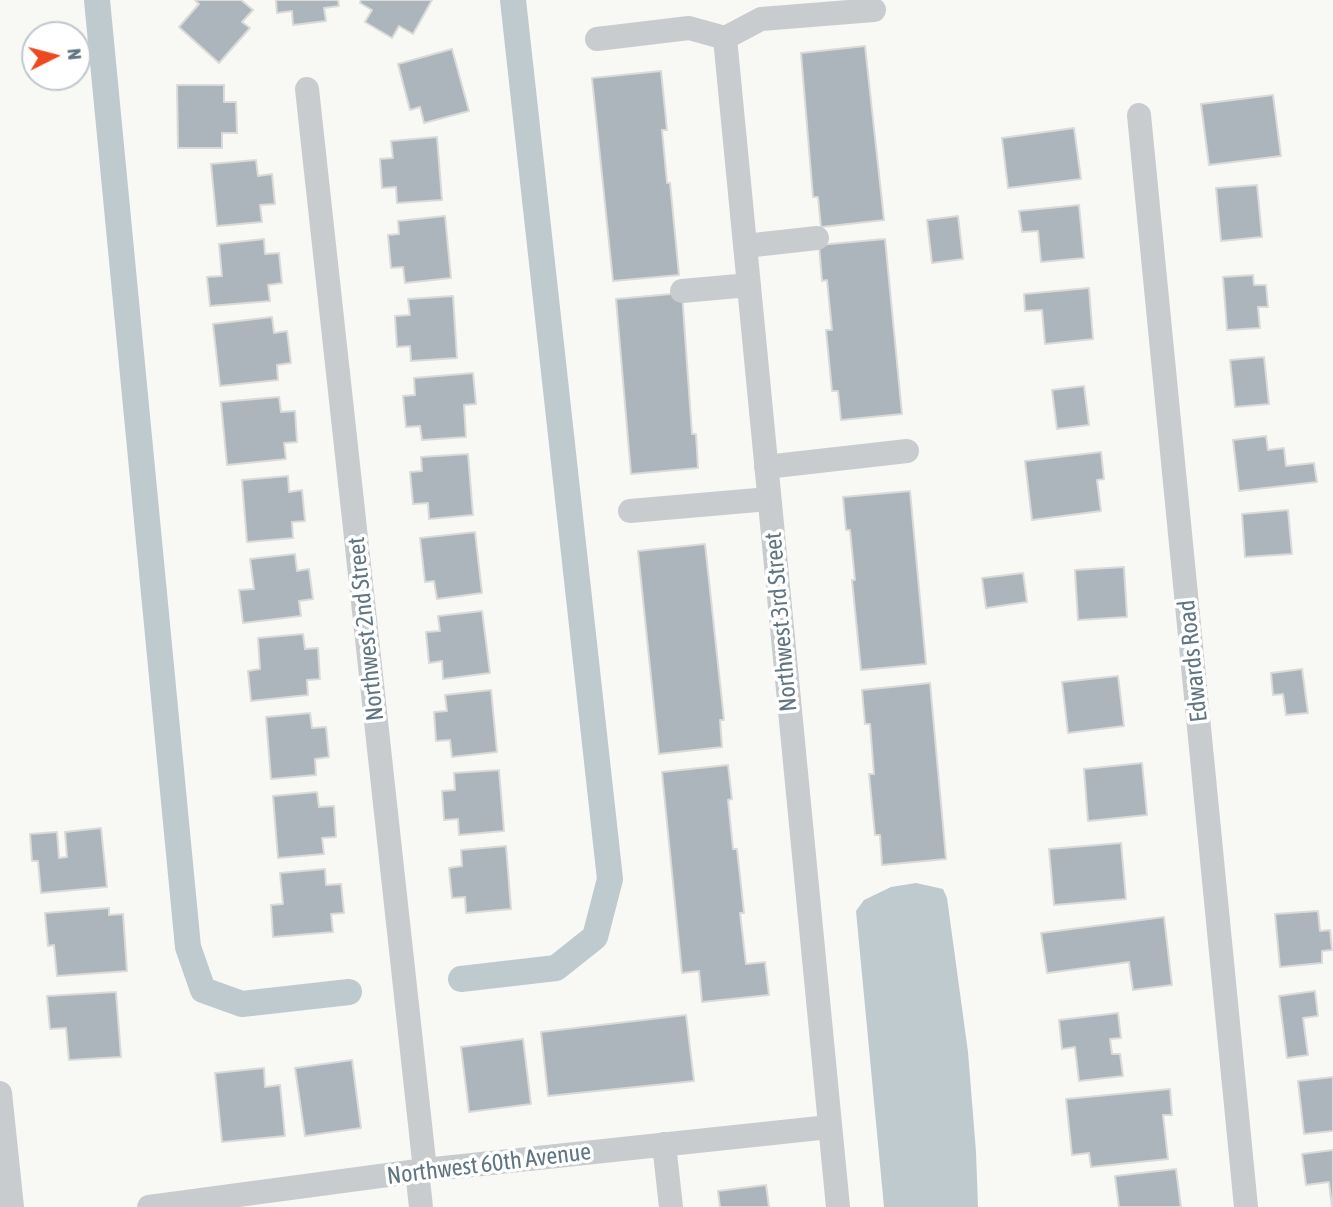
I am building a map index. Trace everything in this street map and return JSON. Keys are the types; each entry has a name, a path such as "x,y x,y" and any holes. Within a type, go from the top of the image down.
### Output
{"street":[{"path":"597,39 689,28 725,38 761,19 874,10"},
{"name":"Northwest 3rd Street","path":"725,38 838,1207"},
{"name":"Northwest 2nd Street","path":"307,89 421,1171 421,1207"},
{"name":"Edwards Road","path":"1139,115 1246,1207"},
{"path":"745,246 817,239"},
{"path":"682,291 749,285"},
{"path":"766,467 907,451"},
{"path":"630,511 769,499"},
{"path":"0,1093 12,1207"},
{"name":"Northwest 60th Avenue","path":"149,1207 421,1171 829,1126"},
{"path":"664,1144 671,1207"}],"shaded area":[{"path":"916,883 943,889 947,898 968,1052 978,1207 884,1207 856,911 864,900 891,887"}],"building":[{"path":"195,0 241,0 253,10 242,22 250,28 219,63 179,27 199,4"},
{"path":"276,0 338,0 339,6 324,8 326,21 293,25 292,11 277,13"},
{"path":"361,0 432,0 413,34 399,26 392,38 365,22 372,10 360,3"},
{"path":"865,46 884,220 821,227 818,197 813,197 801,53"},
{"path":"452,49 469,111 424,123 420,107 410,110 398,64"},
{"path":"661,71 667,130 662,130 679,275 613,281 592,78"},
{"path":"177,85 224,85 224,102 236,102 237,133 222,133 222,148 178,148"},
{"path":"1273,95 1281,156 1209,165 1201,104"},
{"path":"1074,128 1081,179 1008,188 1002,138"},
{"path":"437,137 442,200 397,203 396,187 382,188 380,159 393,158 391,141"},
{"path":"256,160 258,176 272,174 275,204 260,205 262,222 217,226 211,164"},
{"path":"1257,185 1262,237 1221,241 1216,188"},
{"path":"1079,205 1084,258 1041,262 1038,231 1022,232 1019,211"},
{"path":"445,216 451,278 405,283 403,267 391,268 388,235 399,234 398,221"},
{"path":"958,216 963,259 932,263 927,220"},
{"path":"264,239 265,254 279,253 282,283 268,285 270,301 210,306 207,277 222,276 219,244"},
{"path":"885,239 902,414 841,420 838,391 832,391 826,330 832,330 827,280 822,281 819,245"},
{"path":"1253,275 1254,285 1266,285 1268,307 1258,307 1260,328 1227,330 1223,277"},
{"path":"1089,288 1093,339 1045,344 1042,310 1025,311 1024,294"},
{"path":"682,293 692,434 696,434 698,468 631,474 616,299"},
{"path":"453,296 457,358 411,361 410,346 397,347 395,316 410,315 408,299"},
{"path":"272,317 274,333 287,331 291,363 277,365 278,380 220,386 213,324"},
{"path":"1264,357 1269,404 1235,407 1230,360"},
{"path":"473,373 476,404 464,405 466,437 422,440 420,426 406,427 403,396 415,395 414,378"},
{"path":"1084,386 1089,425 1057,429 1052,390"},
{"path":"279,397 281,412 295,411 297,442 284,443 286,459 227,465 221,402"},
{"path":"1266,436 1268,450 1284,448 1286,466 1314,463 1317,482 1239,491 1233,440"},
{"path":"1101,452 1104,479 1097,480 1101,511 1032,520 1025,461"},
{"path":"468,454 473,515 429,519 428,503 413,504 410,472 422,471 421,457"},
{"path":"288,476 289,492 302,490 305,521 292,522 293,538 247,542 242,480"},
{"path":"910,491 926,664 861,670 850,530 846,530 843,497"},
{"path":"1288,510 1292,554 1245,557 1242,514"},
{"path":"475,532 482,593 437,599 434,581 425,582 420,538"},
{"path":"705,544 724,720 720,720 722,747 659,754 638,551"},
{"path":"295,554 297,571 309,569 313,599 299,601 301,616 243,623 239,590 254,589 250,559"},
{"path":"1124,567 1127,617 1078,620 1075,570"},
{"path":"1023,573 1027,602 986,608 982,578"},
{"path":"482,611 490,673 443,679 442,661 429,663 426,632 440,631 438,616"},
{"path":"303,634 305,649 318,648 320,679 307,680 308,695 251,701 248,671 260,669 258,638"},
{"path":"1302,669 1308,713 1286,715 1283,694 1273,695 1271,673"},
{"path":"1118,676 1124,726 1068,733 1062,682"},
{"path":"930,683 946,859 882,865 880,835 875,835 869,774 874,774 870,724 865,724 862,690"},
{"path":"491,690 497,752 452,757 450,740 436,741 434,712 447,711 445,695"},
{"path":"310,713 312,728 326,727 329,757 315,759 316,775 271,779 266,717"},
{"path":"1142,763 1147,815 1088,821 1084,769"},
{"path":"728,765 732,799 728,800 733,849 737,849 746,964 765,962 769,995 702,1002 699,971 682,973 662,772"},
{"path":"499,770 504,831 459,835 458,819 444,820 442,791 455,790 454,773"},
{"path":"317,792 319,807 334,806 336,837 322,838 324,854 278,858 273,796"},
{"path":"101,828 107,887 41,893 38,861 32,861 30,834 57,832 59,858 67,857 65,832"},
{"path":"1121,843 1126,899 1054,905 1049,849"},
{"path":"506,846 511,909 466,913 465,897 452,898 449,868 462,866 461,850"},
{"path":"325,869 326,885 341,884 344,913 331,914 333,932 273,937 271,905 283,904 280,873"},
{"path":"109,908 109,915 123,914 127,971 57,976 54,945 48,946 45,913"},
{"path":"1318,911 1320,931 1330,930 1332,950 1322,951 1322,963 1280,967 1275,914"},
{"path":"1164,917 1172,985 1133,990 1129,962 1047,973 1041,933"},
{"path":"1315,991 1318,1016 1303,1018 1308,1055 1287,1058 1279,996"},
{"path":"116,992 121,1057 69,1060 66,1028 50,1029 47,996"},
{"path":"1118,1013 1121,1038 1110,1039 1112,1054 1120,1054 1123,1076 1079,1081 1075,1047 1062,1049 1059,1020"},
{"path":"686,1015 694,1081 548,1096 541,1032"},
{"path":"523,1039 531,1104 469,1112 461,1047"},
{"path":"352,1060 361,1128 305,1136 295,1068"},
{"path":"264,1068 265,1087 280,1085 285,1136 222,1142 215,1073"},
{"path":"1333,1077 1333,1131 1304,1134 1298,1081"},
{"path":"1170,1089 1172,1115 1163,1115 1168,1159 1091,1167 1089,1153 1072,1155 1066,1099"},
{"path":"1333,1150 1332,1207 1329,1182 1306,1185 1302,1154"},
{"path":"1176,1169 1181,1207 1119,1207 1115,1176"},
{"path":"766,1185 769,1207 720,1207 718,1191"}],"waterway":[{"path":"97,0 188,947 203,990 242,1004 349,992"},
{"path":"461,979 556,968 595,937 610,879 513,0"}]}
